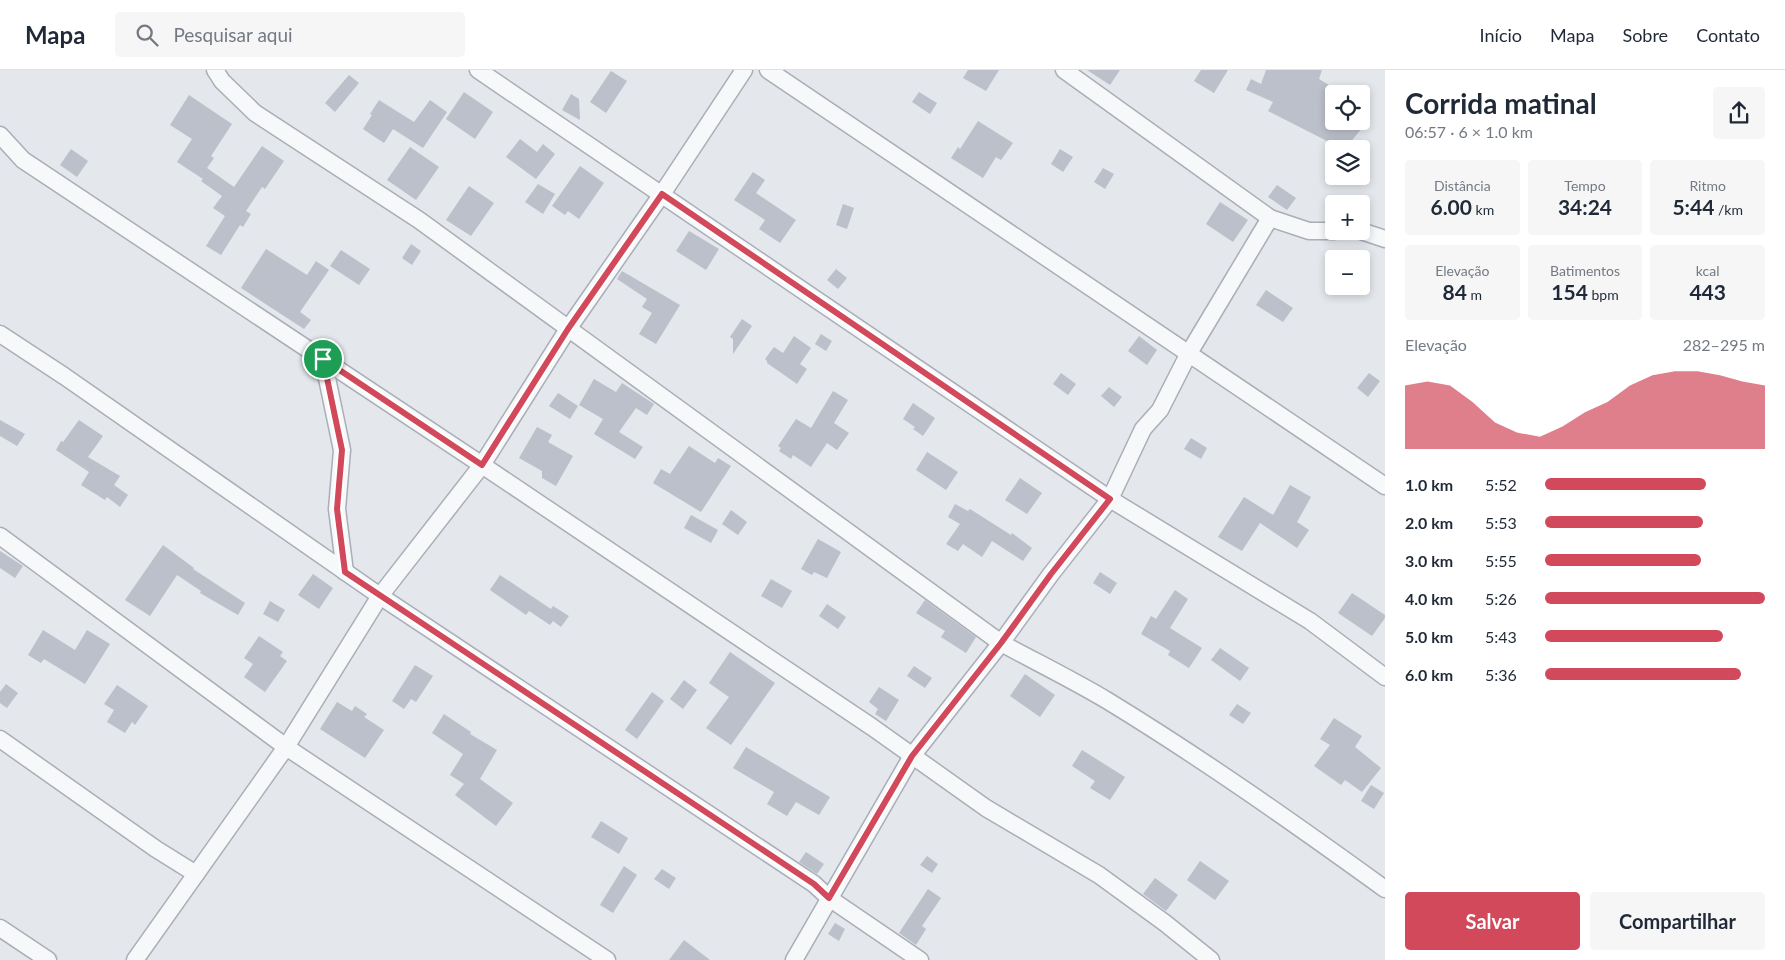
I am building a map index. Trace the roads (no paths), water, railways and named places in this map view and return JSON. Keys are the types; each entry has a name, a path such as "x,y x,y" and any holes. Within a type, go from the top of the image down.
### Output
{"street":[{"path":"215,70 222,81 255,112 419,220 1001,643 1106,700 1183,748 1290,820 1385,889"},
{"path":"478,70 1110,499 1310,621 1385,677"},
{"path":"135,960 286,746 380,596 482,465 568,329 662,194 744,70"},
{"path":"768,70 1385,486"},
{"path":"1064,70 1270,218 1309,231 1325,231"},
{"path":"0,135 23,160 864,722 986,808 1099,875 1165,923 1211,960"},
{"path":"794,960 912,756 1001,643 1051,574 1110,499 1143,429 1160,410 1189,354 1270,218"},
{"path":"1370,234 1385,239"},
{"path":"0,334 64,376 380,596 814,884 829,898 920,960"},
{"path":"323,359 342,450 337,509 345,572"},
{"path":"0,536 286,746 607,960"},
{"path":"0,739 156,849 196,874"},
{"path":"0,928 48,960"}]}
